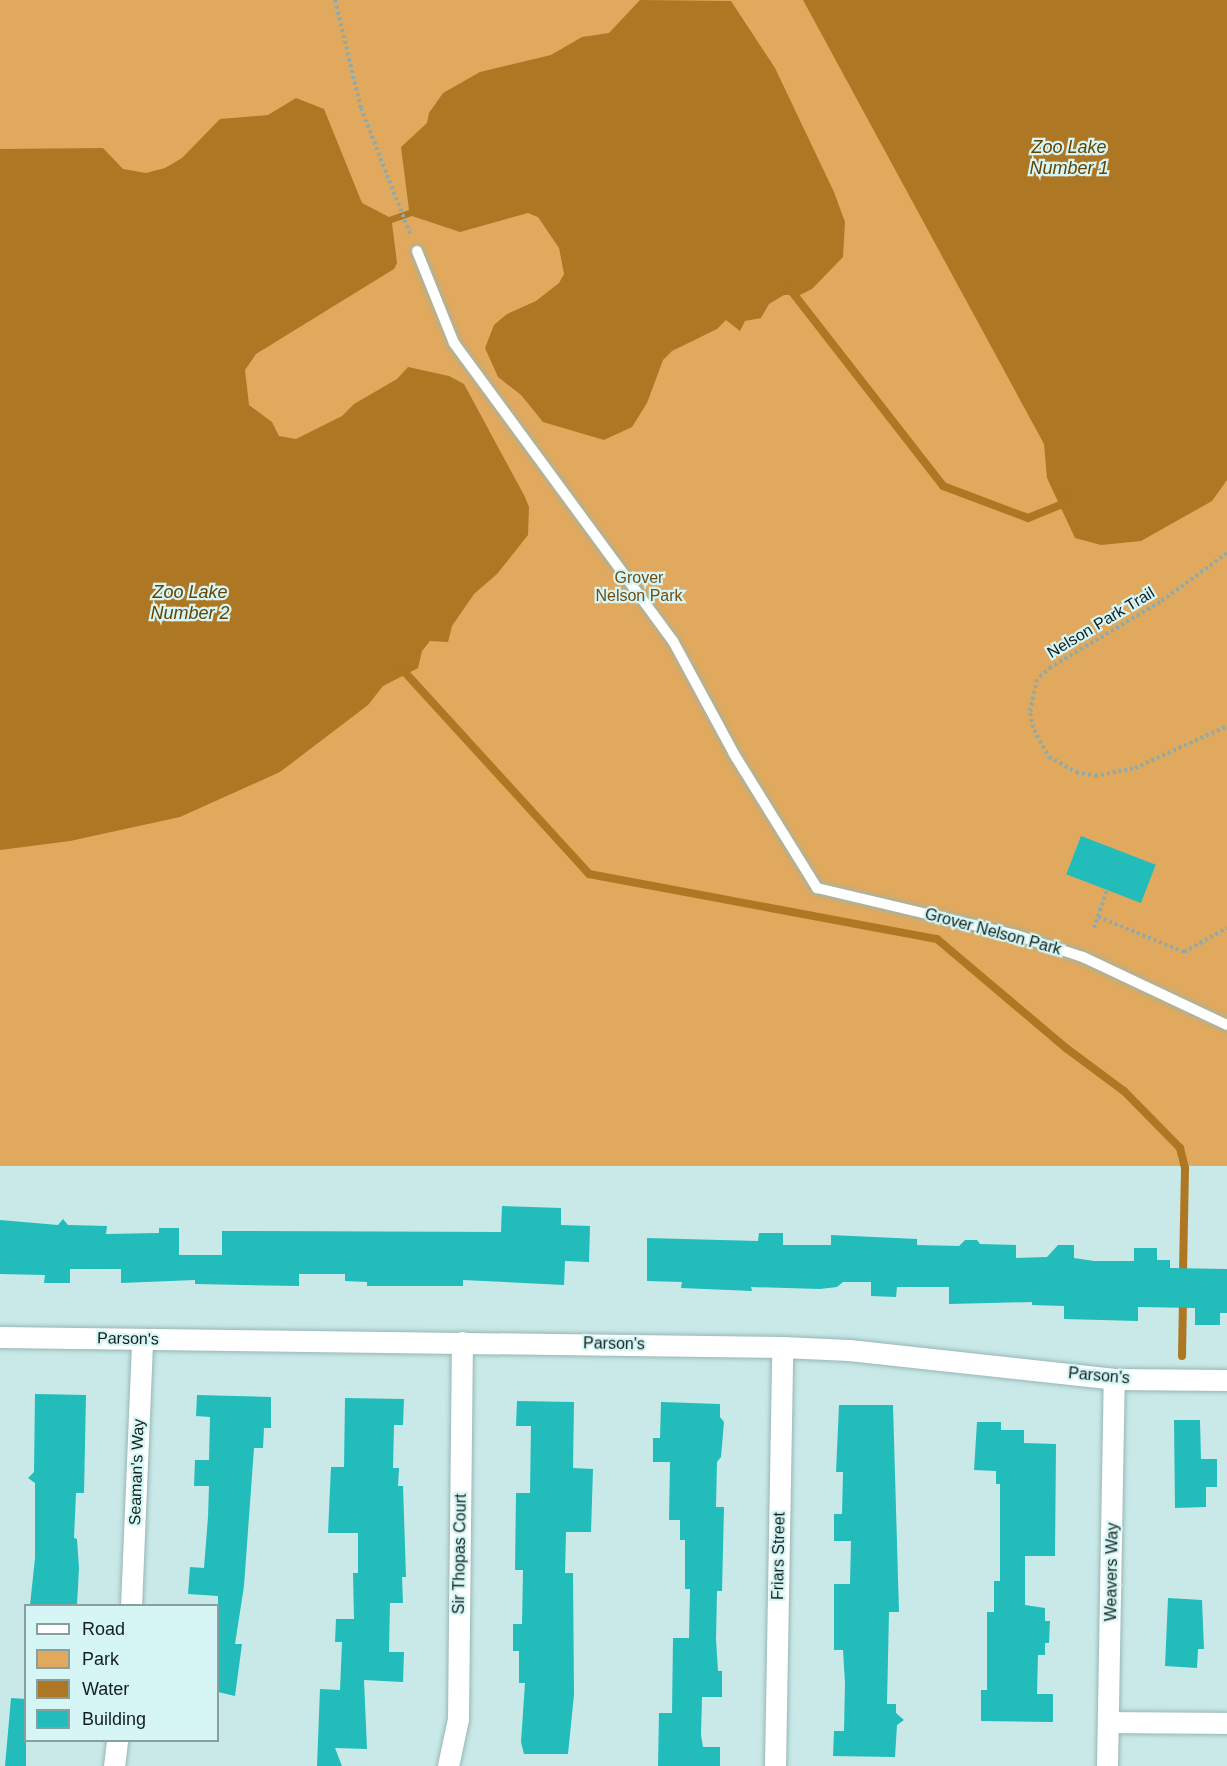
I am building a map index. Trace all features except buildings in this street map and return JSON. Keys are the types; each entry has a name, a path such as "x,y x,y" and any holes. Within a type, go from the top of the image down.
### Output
{"street":[{"name":"Parson's","path":"0,1337 782,1347 849,1350 1114,1379 1227,1380"},
{"name":"Seaman's Way","path":"131,1604 142,1339"},
{"name":"Sir Thopas Court","path":"448,1766 458,1719 462,1342"},
{"name":"Friars Street","path":"776,1766 782,1347"},
{"name":"Weavers Way","path":"1107,1766 1110,1722 1114,1379"},
{"path":"1110,1722 1227,1723"},
{"path":"114,1766 117,1742"}],"lane":[{"name":"Grover Nelson Park","path":"417,250 454,343 673,641 734,754 817,888 1016,935 1083,957 1227,1025"}],"path":[{"path":"335,0 361,108 412,237"},
{"name":"Nelson Park Trail","path":"1227,553 1160,602 1051,667 1037,679 1030,713 1034,730 1049,757 1076,772 1095,776 1135,768 1227,726"},
{"path":"1094,928 1107,890"},
{"path":"1098,917 1184,952 1227,928"}],"green space":[{"name":"Grover Nelson Park","path":"0,0 1227,0 1227,1166 0,1166"}],"water":[{"name":"Zoo Lake Number 2","path":"640,0 731,1 775,68 834,192 845,222 843,257 812,289 800,295 784,295 769,304 761,318 745,321 740,331 726,320 717,329 672,351 663,360 647,403 632,427 604,440 543,422 521,395 498,377 485,348 494,325 507,314 536,301 559,283 564,274 559,248 538,217 528,213 460,232 412,216 392,223 397,263 394,269 256,354 245,370 249,405 272,422 279,436 296,439 342,416 354,404 397,379 408,367 449,376 464,384 525,497 529,507 528,535 497,574 474,594 452,626 448,642 430,641 422,651 418,668 383,686 368,705 280,772 180,817 70,841 0,850 0,149 103,148 123,169 146,173 165,168 182,158 220,119 268,115 296,98 324,109 362,203 389,217 409,210 401,147 427,123 429,113 443,93 480,72 551,55 582,37 609,33"},
{"name":"Zoo Lake Number 1","path":"803,0 1227,0 1227,480 1212,501 1141,541 1101,545 1075,538 1047,478 1044,444"}],"waterway":[{"path":"789,288 943,486 1028,518 1060,505 1066,497"},
{"path":"401,668 589,874 937,939 1066,1048 1124,1091 1180,1148 1185,1168 1183,1277"},
{"path":"1182,1356 1183,1298"}]}
